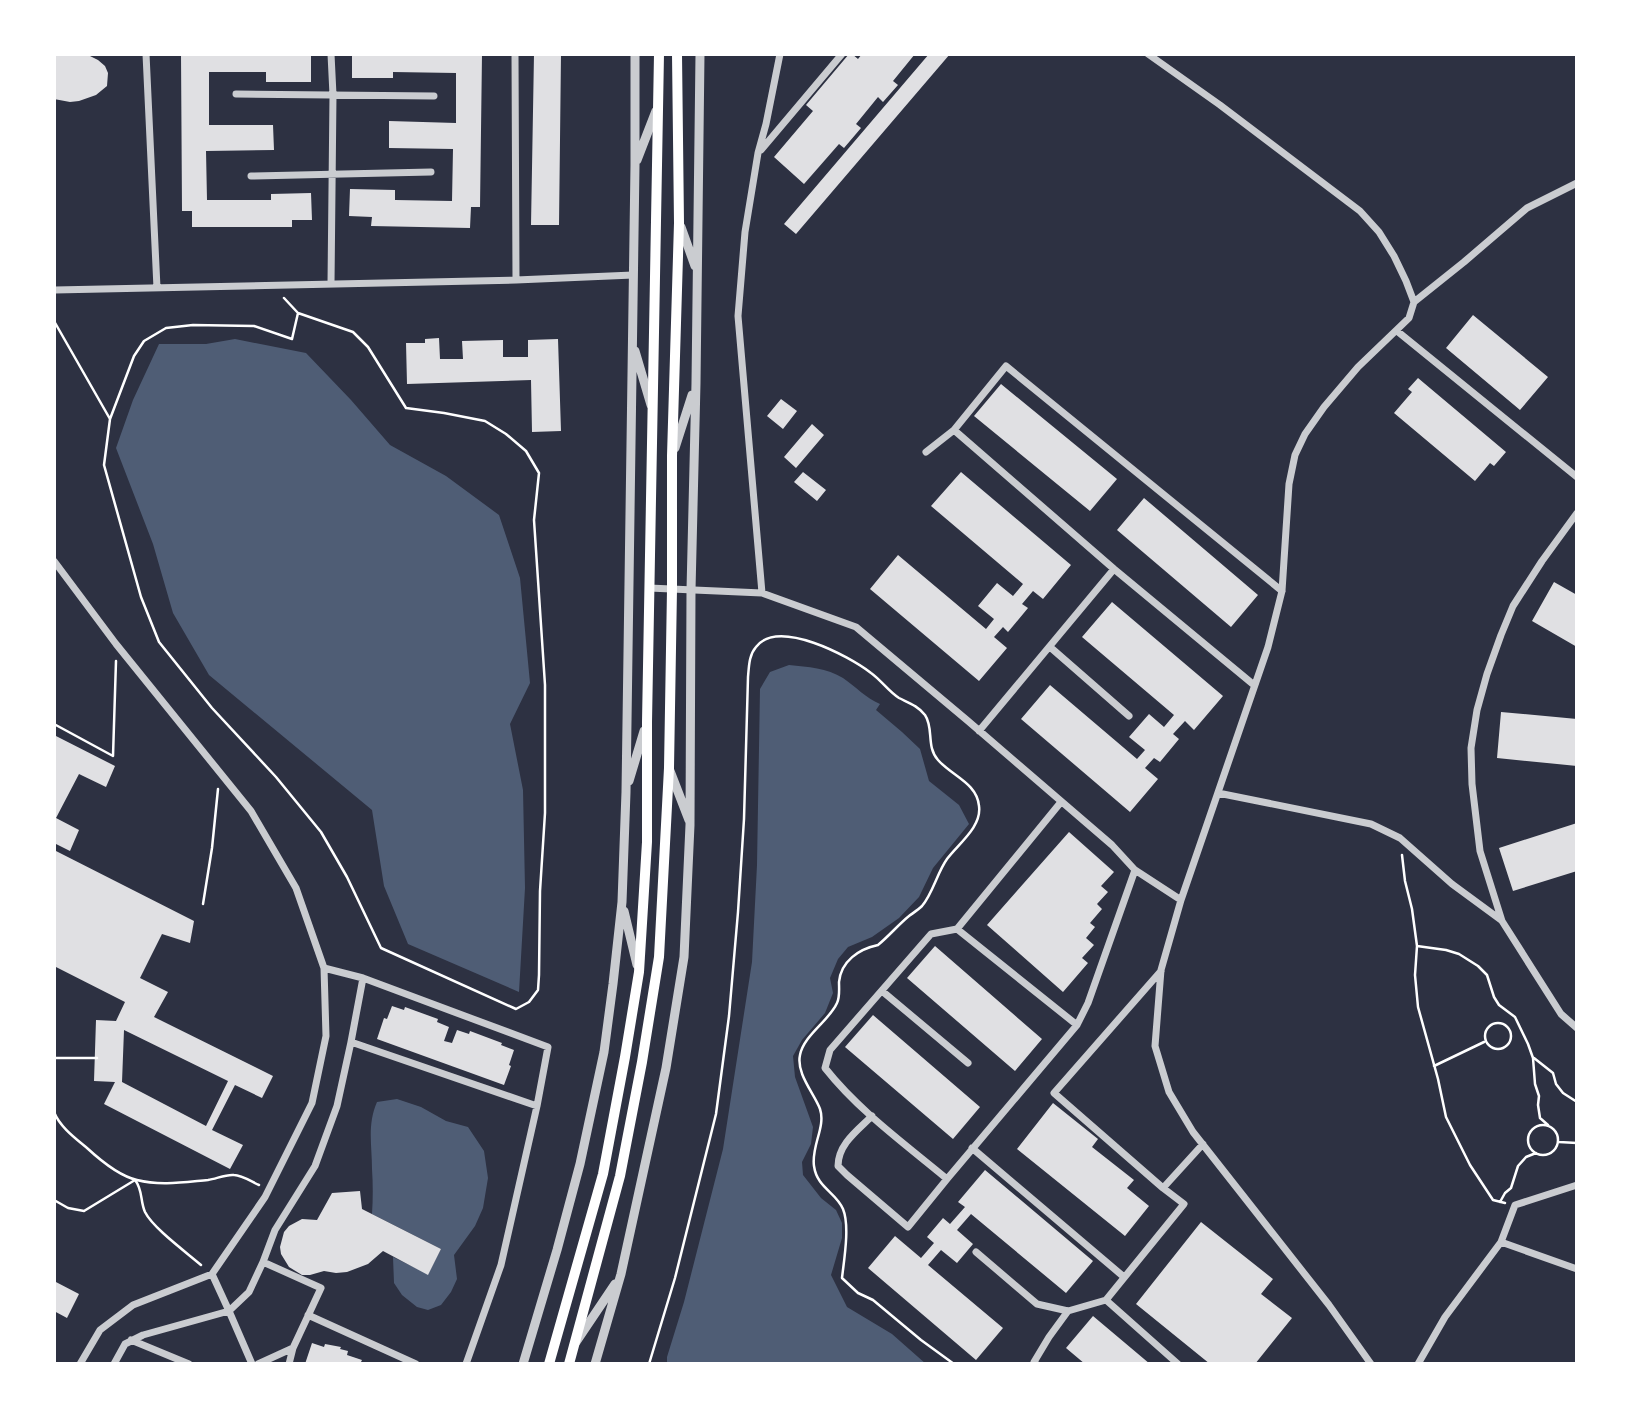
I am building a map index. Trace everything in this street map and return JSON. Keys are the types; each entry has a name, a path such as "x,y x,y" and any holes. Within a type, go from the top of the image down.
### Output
{"main road":[{"path":"549,1364 603,1174 639,972 647,842 659,54"},
{"path":"569,1364 620,1176 659,957 669,768 672,456 679,223 677,54"}],"street":[{"path":"146,54 157,288"},
{"path":"331,54 331,284"},
{"path":"515,54 516,280"},
{"path":"523,1364 557,1250 604,1052 622,902 626,792 635,54"},
{"path":"595,1364 621,1274 666,1068 684,957 690,825 700,54"},
{"path":"762,593 738,316 745,232 758,153 780,54"},
{"path":"758,153 842,54"},
{"path":"1148,54 1360,211 1379,232 1394,256 1413,302 1409,318 1358,367 1324,407 1305,434 1295,455 1289,484 1282,591 1268,647 1181,900 1161,970 1155,1046 1169,1092 1192,1132 1329,1305 1371,1364"},
{"path":"236,94 434,96"},
{"path":"635,165 659,103"},
{"path":"251,176 431,172"},
{"path":"1413,302 1527,208 1577,183"},
{"path":"679,223 697,271"},
{"path":"54,290 633,275"},
{"path":"1397,331 1577,477"},
{"path":"632,343 653,409"},
{"path":"926,452 954,430 1006,366 1282,591"},
{"path":"672,456 696,383"},
{"path":"954,430 1114,569 1254,685"},
{"path":"1577,513 1513,607 1487,674 1471,748 1472,784 1480,850 1502,920 1561,1014 1577,1028"},
{"path":"54,561 116,644 251,811 296,887 324,968 326,1036 312,1104 269,1189 212,1274 133,1305 100,1330 80,1364"},
{"path":"979,731 1114,569"},
{"path":"649,588 762,593 856,627 1112,845 1135,870 1181,900"},
{"path":"1049,647 1129,716"},
{"path":"626,792 647,722"},
{"path":"669,768 690,825"},
{"path":"1218,793 1371,824 1400,838 1452,884 1502,920"},
{"path":"947,1179 835,1081 825,1068 830,1050 931,934 957,929 1061,802"},
{"path":"872,1116 843,1146 838,1156 838,1166 908,1227 1077,1025 1088,1003 1135,870"},
{"path":"622,902 639,972"},
{"path":"957,929 1077,1025"},
{"path":"324,968 363,978 548,1047 501,1265 466,1364"},
{"path":"976,1252 1037,1304 1068,1311 1106,1300 1184,1204 1054,1093 1161,970"},
{"path":"114,1364 125,1344 131,1340 229,1311 250,1292 275,1230 315,1166 337,1107 363,978"},
{"path":"882,991 968,1063"},
{"path":"351,1042 537,1106"},
{"path":"1163,1188 1203,1144"},
{"path":"972,1148 1124,1277"},
{"path":"1418,1364 1445,1317 1501,1242 1515,1205 1577,1185"},
{"path":"1501,1242 1577,1269"},
{"path":"263,1262 321,1288 293,1348 289,1364"},
{"path":"212,1274 255,1364 293,1348"},
{"path":"575,1343 621,1274"},
{"path":"1106,1300 1178,1364"},
{"path":"1036,1364 1034,1362 1049,1337 1068,1311"},
{"path":"308,1315 416,1364"},
{"path":"131,1340 189,1364"}],"path":[{"path":"272,285 298,313 353,332 368,347 406,408 485,421 526,451 539,473 534,520 545,685 545,813 538,990 530,1002 516,1009 381,948 347,877 321,832 212,708 159,642 141,597 104,465 110,419 134,356 144,341 166,328 212,324 254,326 292,339 298,313"},
{"path":"54,321 110,419"},
{"path":"649,1364 675,1278 718,1101 729,1016 742,859 750,656 757,645 770,637 784,636 841,653 870,672 899,698 912,703 926,717 929,739 936,758 976,794 980,808 970,833 946,860 922,906 878,945 855,954 843,967 837,1003 800,1055 800,1068 821,1112 821,1131 814,1148 817,1180 844,1210 846,1226 842,1278 858,1293 873,1300 954,1364"},
{"path":"54,724 113,756 116,644"},
{"path":"203,904 220,772"},
{"path":"1400,838 1417,946 1415,975 1418,1007 1446,1117 1470,1165 1493,1200 1515,1205"},
{"path":"1417,946 1446,950 1478,966 1487,975 1499,1005 1515,1017 1533,1058 1540,1118 1556,1132 1558,1142 1550,1153 1536,1153 1526,1157 1518,1166 1511,1188 1500,1202"},
{"path":"1498,1023 1509,1029 1510,1042 1504,1048 1495,1049 1488,1045 1485,1032 1490,1026 1498,1023"},
{"path":"1509,1029 1519,1024"},
{"path":"1434,1066 1486,1041"},
{"path":"54,1058 97,1058"},
{"path":"1533,1058 1552,1073 1563,1093 1577,1102"},
{"path":"55,1116 91,1152 121,1174 135,1180 159,1183 192,1182 235,1174 269,1189"},
{"path":"1536,1153 1528,1142 1530,1132 1538,1125 1548,1125"},
{"path":"1558,1142 1577,1143"},
{"path":"54,1200 68,1208 84,1211 135,1180"},
{"path":"135,1180 139,1185 145,1212 156,1226 212,1274"}],"water":[{"path":"235,339 306,353 390,445 446,476 499,515 520,578 530,683 510,724 523,790 525,888 519,992 408,944 384,886 372,810 209,675 173,613 153,544 116,448 133,400 159,344 206,344"},
{"path":"789,665 817,668 837,675 880,704 876,710 920,749 929,781 959,805 969,824 933,868 919,897 899,918 872,937 848,947 838,959 830,978 833,993 825,1013 802,1040 793,1056 795,1077 813,1127 811,1144 802,1162 803,1175 821,1198 836,1210 842,1223 842,1238 831,1275 847,1307 892,1334 926,1364 667,1364 723,1149 752,962 757,865 760,689 770,672"},
{"path":"397,1099 421,1107 446,1121 468,1127 484,1151 488,1178 483,1208 475,1226 454,1255 457,1279 441,1305 428,1310 417,1307 402,1295 394,1283 393,1257 428,1274 441,1249 372,1214 372,1119 377,1102"}],"building":[{"path":"54,54 86,54 98,60 108,73 107,86 96,95 79,101 54,99"},
{"path":"181,54 311,55 311,82 266,82 266,72 209,72 209,125 273,125 274,150 206,151 207,200 271,200 271,194 311,193 312,220 292,220 292,227 192,227 192,211 182,211"},
{"path":"352,54 482,54 480,207 471,207 470,228 371,226 372,217 349,216 350,189 395,190 395,200 452,201 453,149 389,148 389,121 456,123 456,73 393,72 393,78 352,78"},
{"path":"534,54 561,54 559,225 531,225"},
{"path":"849,54 858,59 862,54 915,54 893,81 898,85 883,102 878,97 856,124 861,128 844,148 839,144 804,184 774,157 813,111 806,105"},
{"path":"929,54 950,54 796,234 784,224"},
{"path":"1473,315 1548,377 1520,410 1446,348"},
{"path":"439,338 440,359 463,359 462,341 503,340 503,357 528,357 528,340 558,339 561,431 532,432 531,380 407,384 406,343 425,343 425,339"},
{"path":"1418,378 1506,452 1494,466 1490,463 1475,481 1394,413 1412,392 1408,389"},
{"path":"1001,384 1117,479 1090,511 974,416"},
{"path":"781,399 797,411 783,429 767,416"},
{"path":"812,424 824,435 796,468 784,457"},
{"path":"803,472 826,490 817,501 794,482"},
{"path":"961,472 1071,565 1043,599 1033,591 1022,604 1028,608 1008,632 1003,627 994,637 1007,648 979,681 870,589 898,555 986,629 994,619 978,606 997,583 1013,596 1023,584 931,506"},
{"path":"1144,498 1258,595 1231,627 1117,530"},
{"path":"1554,582 1577,595 1577,647 1532,621"},
{"path":"1112,602 1223,696 1194,730 1185,721 1173,734 1179,739 1160,762 1154,758 1145,768 1158,779 1130,812 1021,719 1050,685 1137,759 1145,750 1129,737 1149,714 1164,727 1174,715 1082,637"},
{"path":"1501,712 1577,719 1577,766 1497,758"},
{"path":"54,735 115,766 106,787 79,774 56,818 79,830 70,851 54,843"},
{"path":"1577,823 1577,871 1513,891 1499,848"},
{"path":"1069,832 1114,872 1101,886 1108,892 1097,904 1102,909 1090,923 1095,927 1086,938 1094,945 1082,958 1088,963 1063,992 987,925"},
{"path":"54,850 194,921 190,943 162,934 140,978 168,992 154,1017 273,1076 262,1098 235,1085 212,1130 243,1145 230,1169 104,1104 115,1082 94,1081 96,1020 116,1021 125,1002 54,966","holes":["124,1030 228,1081 206,1126 122,1082"]},
{"path":"935,946 1042,1039 1015,1071 907,978"},
{"path":"392,1006 404,1010 405,1007 438,1019 437,1022 449,1027 444,1041 452,1043 457,1030 469,1034 470,1031 514,1050 504,1085 377,1039 384,1018 387,1019"},
{"path":"873,1015 980,1107 953,1139 845,1047"},
{"path":"1053,1103 1098,1139 1092,1147 1134,1180 1127,1188 1149,1206 1125,1236 1017,1149"},
{"path":"985,1170 1093,1261 1066,1293 971,1214 957,1230 973,1244 957,1263 941,1250 928,1265 1003,1328 976,1360 868,1268 895,1236 921,1258 934,1243 927,1237 943,1218 950,1224 965,1207 958,1202"},
{"path":"360,1191 362,1209 441,1249 428,1275 383,1251 368,1264 347,1272 324,1271 302,1275 289,1267 280,1247 284,1232 289,1226 302,1219 317,1220 332,1193"},
{"path":"1201,1222 1273,1279 1261,1294 1292,1318 1255,1364 1210,1364 1136,1304"},
{"path":"54,1281 79,1294 67,1318 54,1311"},
{"path":"1093,1316 1150,1364 1085,1364 1066,1348"},
{"path":"312,1343 324,1347 325,1344 341,1347 340,1349 348,1351 347,1355 362,1360 360,1364 305,1364"}]}
